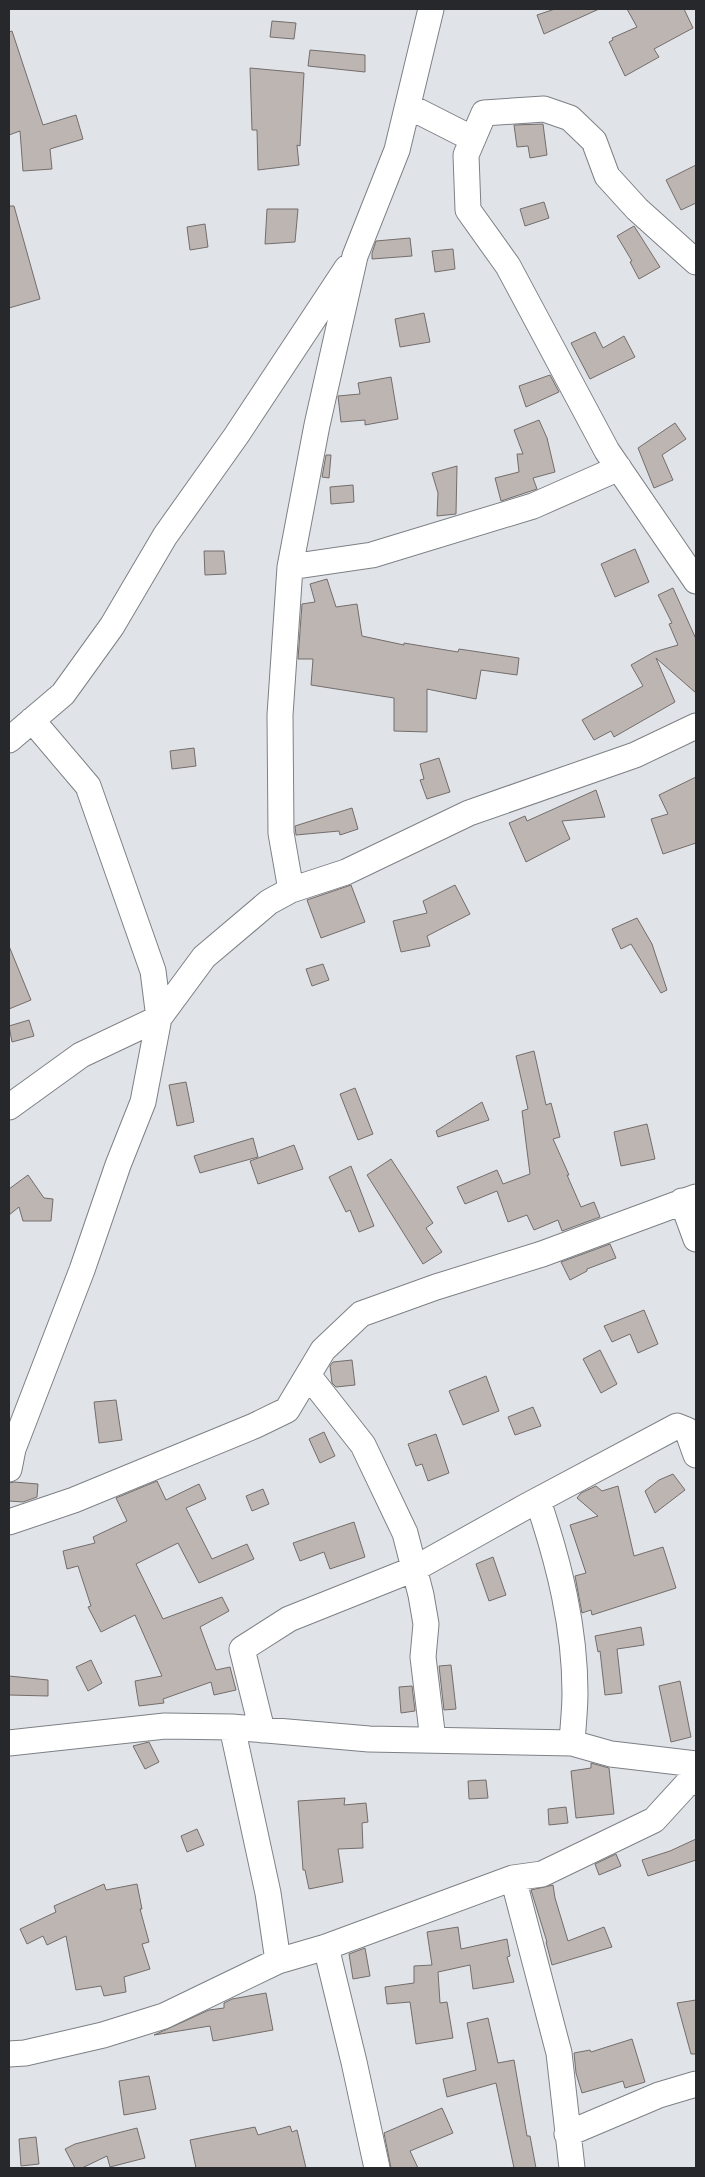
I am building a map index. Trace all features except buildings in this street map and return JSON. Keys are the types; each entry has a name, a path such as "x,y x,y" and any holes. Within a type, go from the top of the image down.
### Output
{"street":[{"path":"291,890 281,833 280,715 290,566 316,425 355,256 397,150 431,9"},
{"path":"408,106 473,139"},
{"path":"696,262 637,209 607,176 594,141 570,118 544,108 484,113 466,156 468,210 508,266 607,451 696,581"},
{"path":"9,740 63,694 112,626 165,536 236,436 355,256"},
{"path":"290,566 372,555 533,506 619,468"},
{"path":"9,1469 13,1450 82,1270 118,1166 143,1102 159,1018 153,971 88,786 32,720"},
{"path":"9,1107 81,1055 159,1018 204,957 270,902 291,890 346,872 469,813 635,755 696,726"},
{"path":"9,1522 74,1500 155,1465 254,1426 287,1410 323,1350 362,1314 436,1287 542,1254 689,1199 696,1239"},
{"path":"308,1375 363,1445 405,1533 426,1624 423,1657 433,1740"},
{"path":"262,1730 242,1649 289,1619 414,1569 677,1426 687,1430 696,1456"},
{"path":"538,1501 554,1547 570,1620 575,1692 572,1742"},
{"path":"9,1743 165,1726 232,1727 369,1739 572,1742 611,1754 696,1764"},
{"path":"232,1727 268,1893 278,1961"},
{"path":"9,2054 25,2053 103,2035 164,2016 278,1961 326,1947 513,1878 542,1874 654,1820 686,1786 696,1780"},
{"path":"513,1878 559,2053 572,2168"},
{"path":"326,1947 377,2168"},
{"path":"567,2134 659,2095 696,2084"}]}
